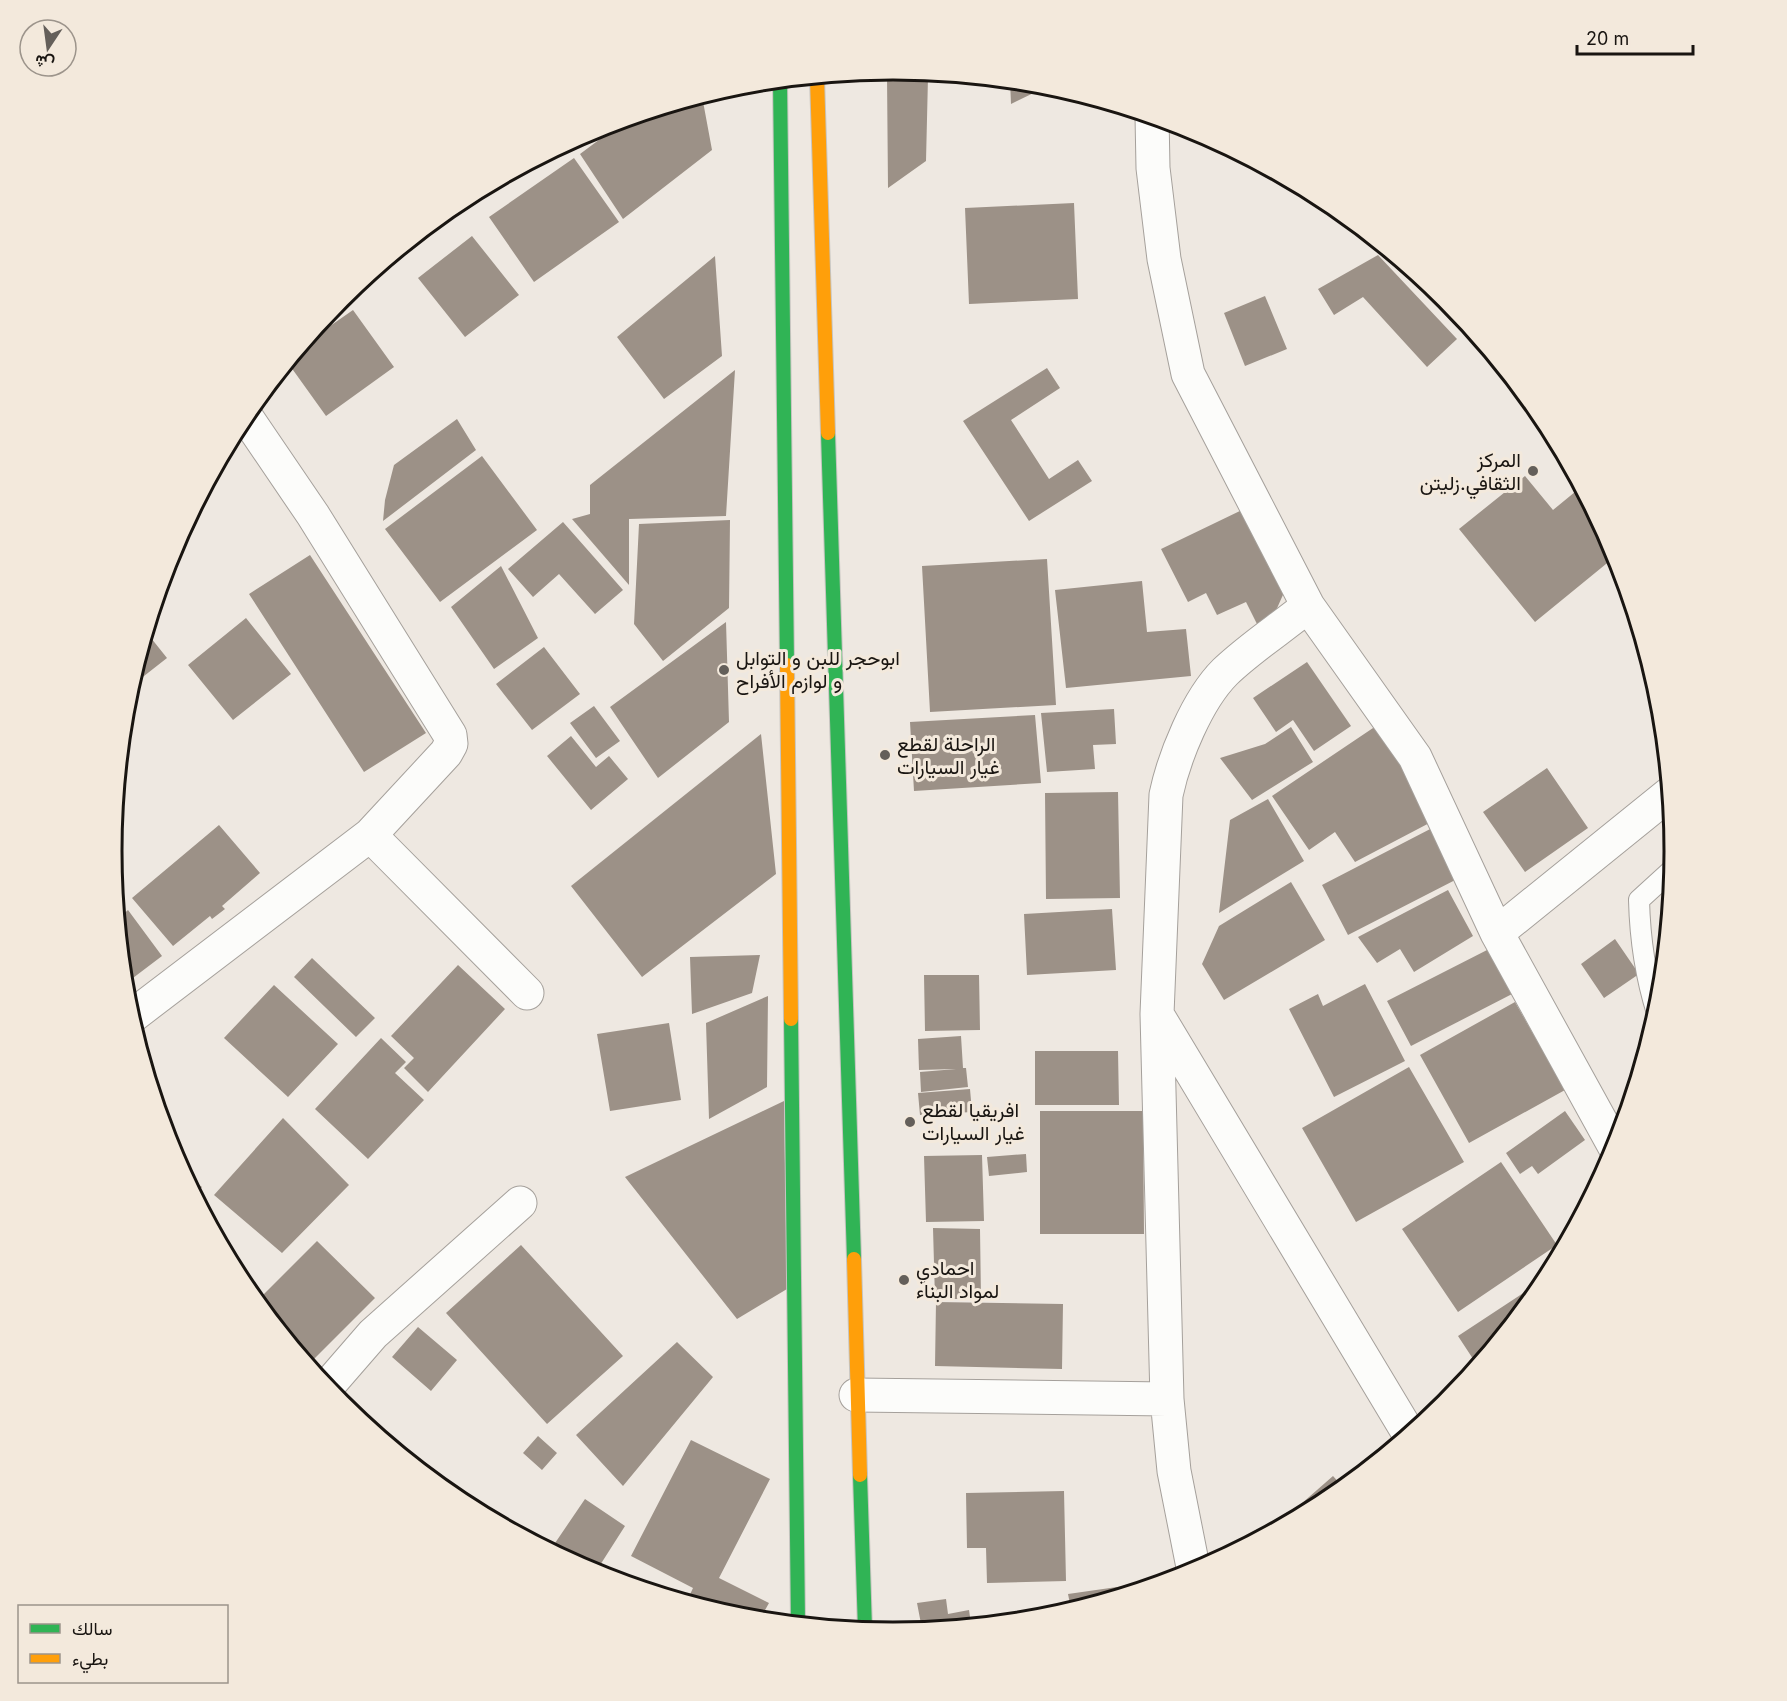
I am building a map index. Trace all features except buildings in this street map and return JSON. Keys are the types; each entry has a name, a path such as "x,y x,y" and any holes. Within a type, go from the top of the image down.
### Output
{"main road":[{"path":"817,84 865,1621"},
{"path":"780,88 798,1615"}],"street":[{"path":"1152,124 1153,168 1164,259 1188,374 1308,606 1415,757 1497,933 1612,1131"},
{"path":"139,1011 370,835 446,753 451,744 450,735 314,515 251,424"},
{"path":"1192,1562 1174,1472 1167,1399 1157,1014 1166,795 1172,767 1201,706 1224,673 1308,606"},
{"path":"1497,933 1663,800"},
{"path":"370,835 527,993"},
{"path":"1157,1014 1405,1427"},
{"path":"333,1380 373,1334 520,1203"},
{"path":"856,1395 1167,1399"}],"lane":[{"path":"1651,994 1645,974 1640,937 1639,900 1663,877"}],"traffic: fast":[{"path":"780,88 787,665"},
{"path":"828,433 854,1259"},
{"path":"791,1019 798,1615"},
{"path":"860,1475 865,1621"}],"traffic: slow":[{"path":"817,84 828,433"},
{"path":"787,665 791,1019"},
{"path":"854,1259 860,1475"}],"place":[{"name":"المركز الثقافي.زليتن","path":"1533,471"},
{"name":"ابوحجر للبن و التوابل و لوازم الأفراح","path":"724,670"},
{"name":"الراحلة لقطع غيار السيارات","path":"885,755"},
{"name":"افريقيا لقطع غيار السيارات","path":"910,1122"},
{"name":"احمادي لمواد البناء","path":"904,1280"}]}
